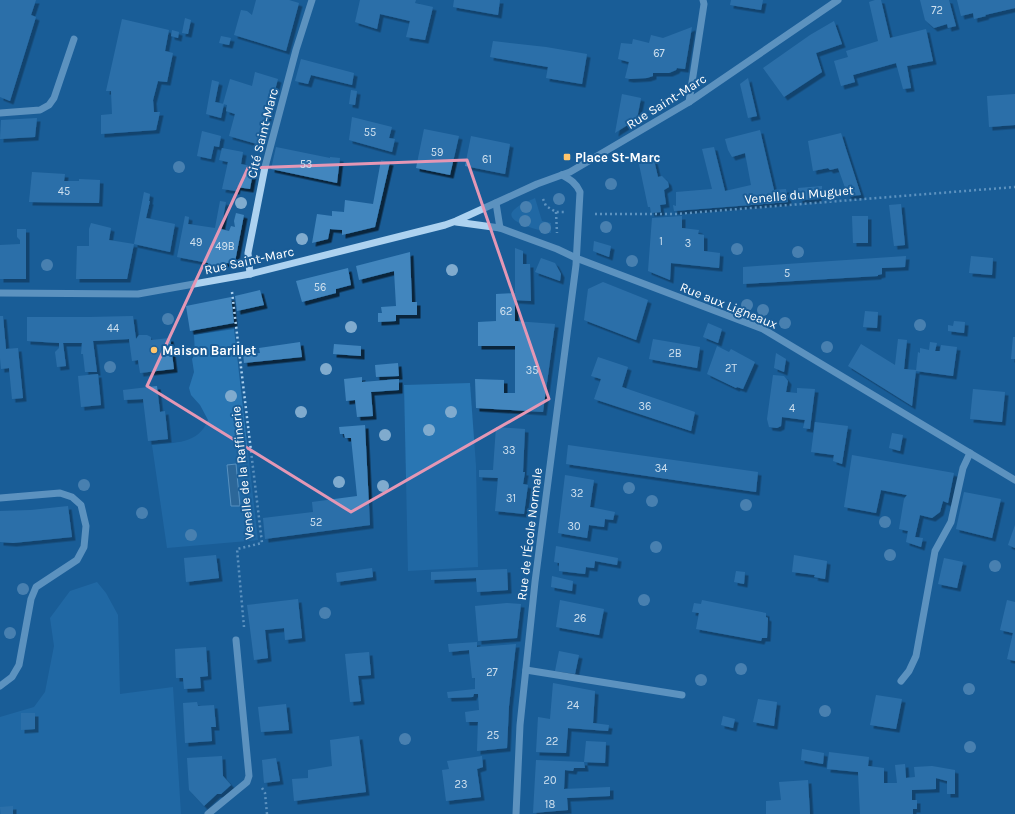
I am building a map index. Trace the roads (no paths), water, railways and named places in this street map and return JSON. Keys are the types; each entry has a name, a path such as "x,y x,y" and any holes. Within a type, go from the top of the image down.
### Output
{"street":[{"name":"Cité Saint-Marc","path":"250,274 248,253 265,167 296,50 312,0"},
{"path":"689,102 704,4 703,0"},
{"name":"Rue Saint-Marc","path":"0,294 138,294 250,274 456,222 537,184 570,172 610,150 689,102 838,0"},
{"path":"0,113 40,110 49,105 54,98 74,39"},
{"name":"Rue de l'École Normale","path":"516,814 520,725 535,582 576,258 580,192 577,185 572,180 562,175"},
{"path":"496,203 500,228"},
{"name":"Rue aux Ligneaux","path":"456,222 500,228 763,329 1015,480"},
{"path":"901,681 909,671 916,656 935,551 951,522 963,468 970,453"},
{"path":"0,498 60,493 72,497 82,505 86,526 84,547 77,560 36,587 31,599 19,665 12,677 0,686"},
{"path":"208,814 247,782 249,776 236,640"},
{"path":"526,670 682,695"}],"place":[{"name":"Place St-Marc","path":"567,157"},
{"name":"Maison Barillet","path":"154,350"}]}
